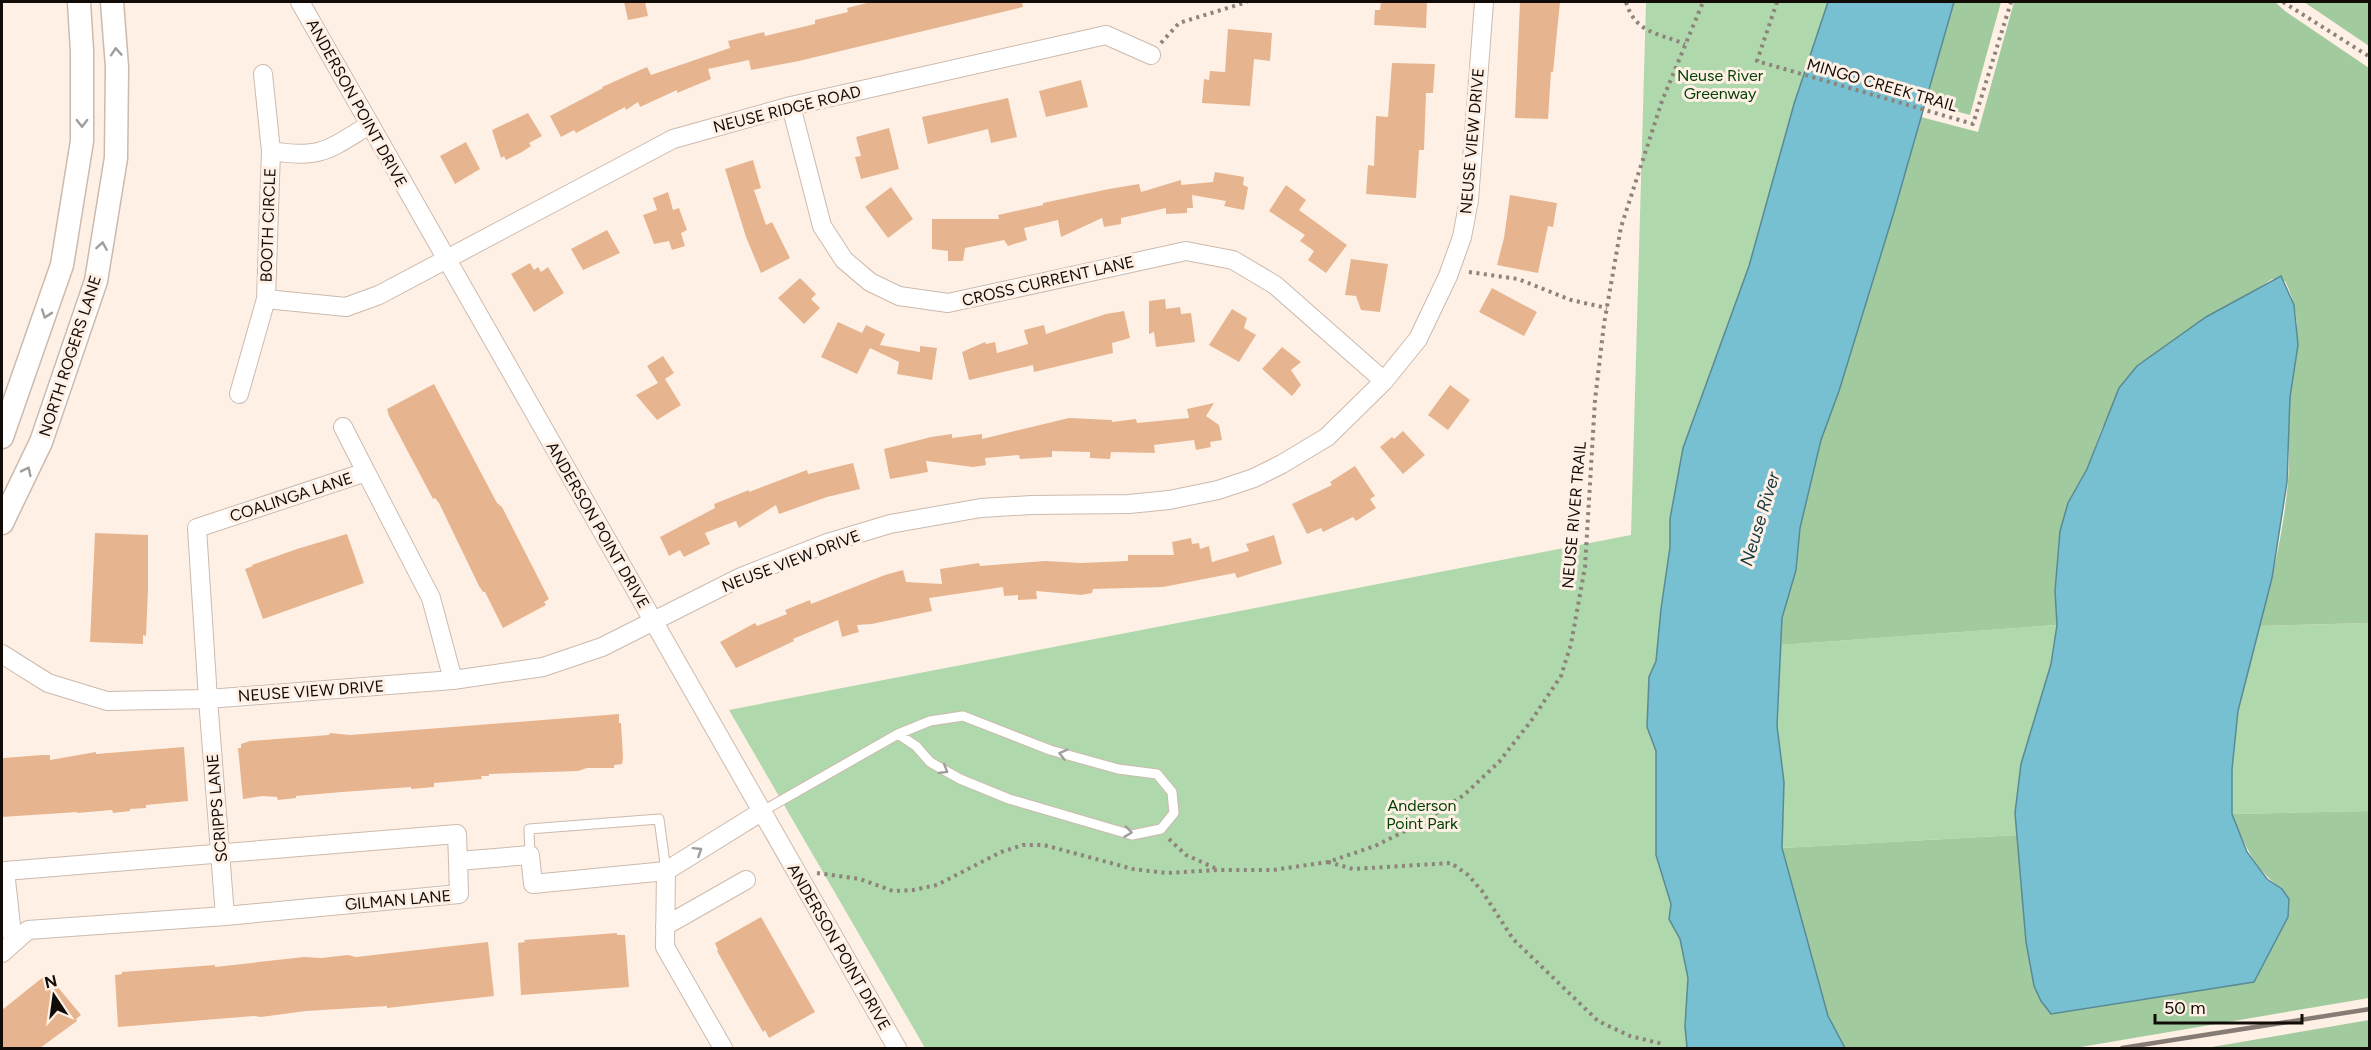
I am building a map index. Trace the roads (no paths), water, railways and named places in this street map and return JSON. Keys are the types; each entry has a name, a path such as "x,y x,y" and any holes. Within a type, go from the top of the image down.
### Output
{"street":[{"path":"2,437 62,265 82,141 82,51 79,2"},
{"name":"NORTH ROGERS LANE","path":"2,523 41,442 96,281 116,158 117,67 112,2"},
{"name":"ANDERSON POINT DRIVE","path":"300,2 897,1048"},
{"name":"NEUSE VIEW DRIVE","path":"2,654 48,683 107,701 208,699 453,680 543,667 602,647 741,578 827,543 890,524 981,508 1129,504 1169,500 1218,490 1254,478 1327,437 1384,381 1418,339 1448,276 1462,237 1469,200 1484,2"},
{"name":"NEUSE RIDGE ROAD","path":"445,258 673,139 791,106 1106,35 1151,55"},
{"name":"BOOTH CIRCLE","path":"239,394 266,299 271,151 263,74"},
{"name":"CROSS CURRENT LANE","path":"791,106 822,225 844,260 870,282 899,296 948,303 1186,251 1233,260 1275,285 1384,381"},
{"name":"BOOTH CIRCLE","path":"271,151 295,155 327,150 369,125"},
{"name":"BOOTH CIRCLE","path":"266,299 346,307 379,295 445,258"},
{"path":"343,427 366,472"},
{"name":"COALINGA LANE","path":"208,699 197,528 366,472 432,598 453,680"},
{"name":"SCRIPPS LANE","path":"208,699 225,916"},
{"path":"7,948 5,871 457,834 458,861 530,855 533,884 666,871 761,812"},
{"name":"GILMAN LANE","path":"7,948 28,930 225,916 459,894 458,861"},
{"path":"666,871 665,947 723,1048"},
{"path":"665,926 746,880"}],"lane":[{"path":"761,812 898,734 930,721 963,716 1050,750 1118,769 1157,774 1172,792 1173,813 1161,829 1132,835 1009,799 960,779 930,762 916,746 898,734"},
{"path":"530,855 529,829 659,819 666,871"}],"water":[{"name":"Neuse River","path":"1828,2 1954,2 1894,212 1839,391 1821,440 1800,528 1796,570 1782,618 1777,726 1784,782 1782,848 1828,1016 1845,1048 1687,1048 1685,1026 1688,978 1680,939 1669,919 1671,904 1656,855 1656,751 1647,727 1649,677 1656,661 1670,547 1670,519 1683,448 1749,266 1794,104"},
{"path":"2281,276 2294,305 2298,345 2290,397 2287,482 2272,578 2238,711 2232,769 2232,814 2247,852 2267,879 2282,889 2289,899 2288,917 2254,982 2051,1014 2041,1001 2034,986 2026,942 2015,813 2021,764 2051,664 2057,625 2055,591 2060,531 2068,503 2087,469 2119,388 2137,366 2206,317"}],"railway":[{"path":"2122,1048 2370,1009"}],"park label":[{"name":"Neuse River Greenway","path":"1720,84"},
{"name":"Anderson Point Park","path":"1422,814"}]}
